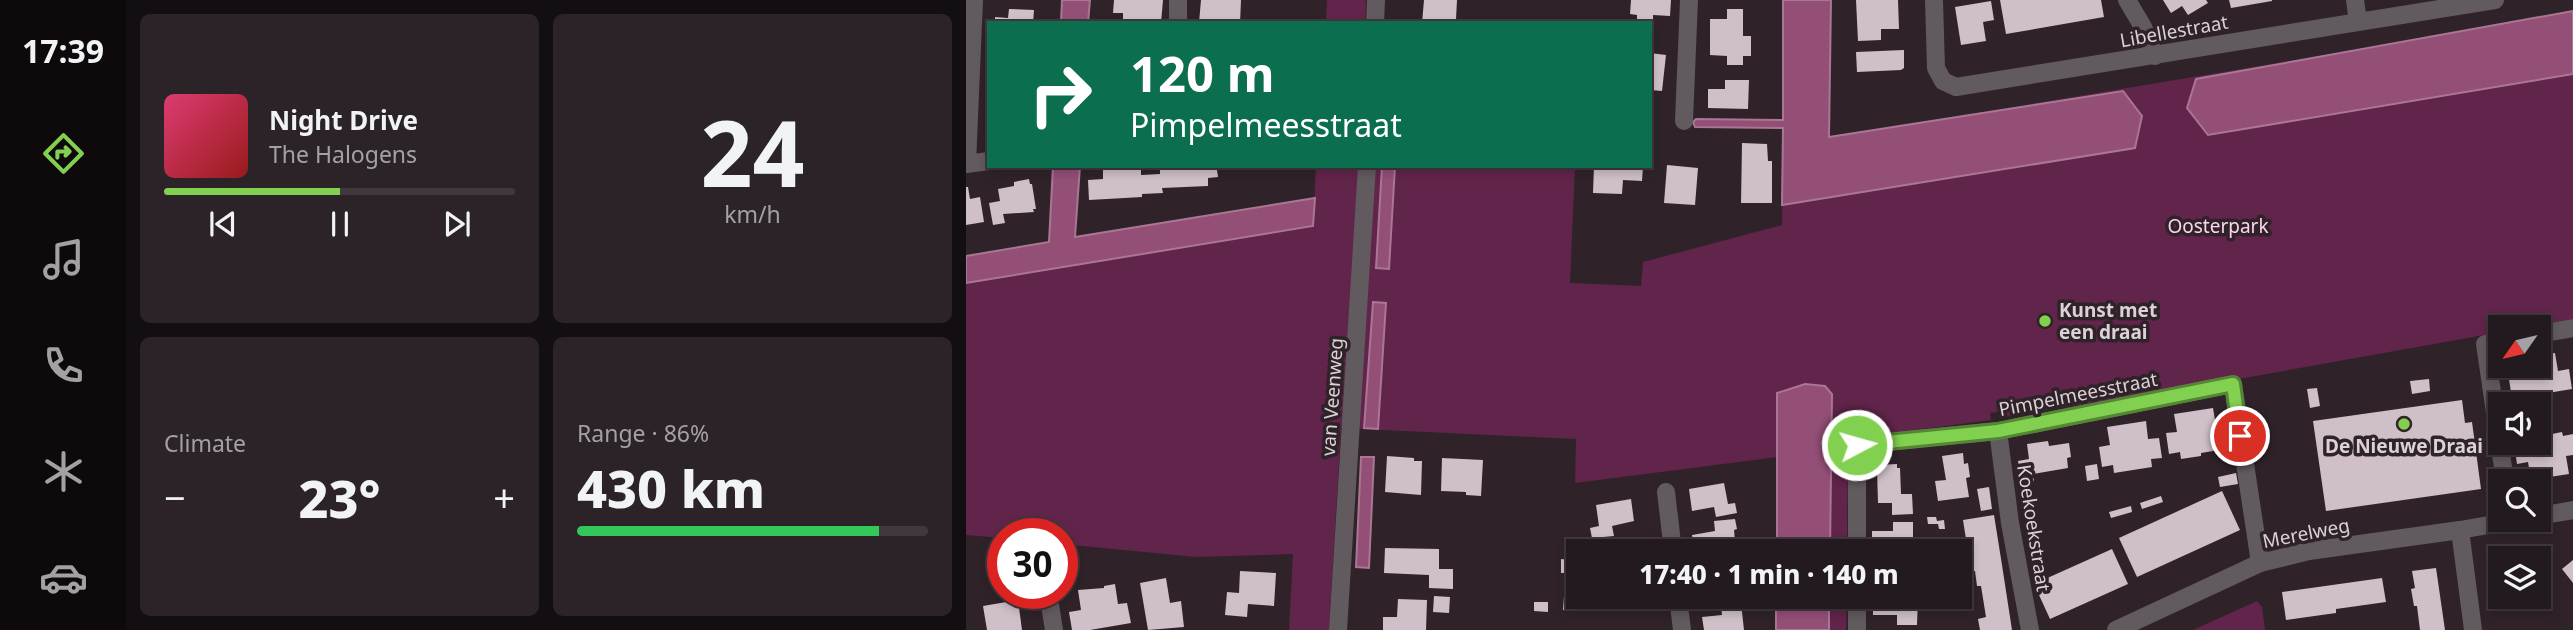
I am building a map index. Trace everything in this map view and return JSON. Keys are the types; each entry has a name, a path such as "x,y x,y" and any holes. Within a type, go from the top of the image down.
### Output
{"street":[{"path":"974,0 967,164 987,161"},
{"path":"1178,0 1178,21"},
{"path":"1375,21 1376,0"},
{"path":"1684,121 1689,0"},
{"name":"Libellestraat","path":"1934,0 1936,68 1943,81 1949,85 1963,86 2495,0"},
{"path":"2127,0 2143,27 2155,56"},
{"path":"2355,0 2358,22"},
{"name":"van Veenweg","path":"1338,630 1367,168"},
{"path":"2552,332 2573,328"},
{"path":"2488,343 2485,344 2488,365"},
{"path":"2490,378 2503,469"},
{"name":"Pimpelmeesstraat","path":"1857,539 1857,445 1998,431 2233,384 2260,563"},
{"name":"Koekoekstraat","path":"1998,431 2010,523 2030,630"},
{"path":"1666,492 1672,539"},
{"path":"2551,514 2573,510"},
{"name":"Merelweg","path":"2116,630 2260,563 2309,551 2488,525"},
{"path":"2460,530 2473,630"},
{"path":"1051,609 1054,630"},
{"path":"1679,609 1682,630"},
{"path":"1857,609 1857,630"}],"green space":[{"path":"1327,0 1366,0 1365,21 1326,21"},
{"name":"Oosterpark","path":"2573,14 2573,319 2552,323 2552,315 2488,315 2488,334 2005,417 2004,411 1990,413 1991,420 1848,439 1847,539 1830,539 1831,441 1778,457 1575,483 1576,439 1341,428 1329,630 1289,630 1293,554 1196,557 1078,546 1078,518 987,518 987,537 966,535 966,282 1313,226 1316,168 1575,168 1570,283 1641,286 1643,262 1782,225 1783,145"},
{"path":"2257,601 2262,607 2265,630 2193,630"},
{"path":"1829,609 1847,609 1846,630 1829,630"}],"shaded area":[{"path":"1062,0 1090,0 1088,21 1061,21"},
{"path":"1783,0 1831,0 1829,137 2123,91 2142,116 2135,148 1782,205 1783,128 1695,127 1693,122 1696,119 1783,120"},
{"path":"2573,11 2573,74 2208,135 2187,108 2196,79"},
{"path":"1053,168 1080,168 1075,237 1315,198 1313,226 966,283 966,256 1049,242"},
{"path":"1382,168 1395,168 1389,269 1376,268"},
{"path":"1373,302 1386,303 1378,429 1364,428"},
{"path":"1805,384 1825,386 1832,394 1830,539 1777,539 1777,393"},
{"path":"1361,457 1374,457 1369,568 1356,567"},
{"path":"1776,609 1829,609 1829,630 1776,630"}],"building":[{"path":"1114,0 1163,0 1161,21 1123,21 1123,13 1113,13"},
{"path":"1201,0 1241,0 1240,21 1199,21"},
{"path":"1424,0 1457,0 1456,19 1458,21 1422,21"},
{"path":"1631,0 1671,0 1670,16 1653,15 1653,25 1652,21 1637,21 1637,15 1630,14"},
{"path":"1856,0 1898,0 1899,29 1881,29 1881,40 1858,41"},
{"path":"2000,0 2101,0 2104,17 2006,34"},
{"path":"2163,0 2206,0 2208,3 2188,15 2182,6 2171,13"},
{"path":"2229,0 2272,0 2272,1 2231,8"},
{"path":"1991,1 1994,20 1983,22 1986,41 1961,45 1955,7"},
{"path":"1009,9 1034,10 1033,21 995,21 995,17 1008,18"},
{"path":"1727,9 1743,9 1743,36 1751,36 1751,56 1743,56 1743,65 1727,65 1727,56 1710,55 1710,19 1727,19"},
{"path":"1904,50 1904,68 1901,70 1857,72 1856,52"},
{"path":"1652,53 1666,55 1662,91 1652,90"},
{"path":"1725,80 1749,80 1748,109 1708,108 1708,89 1725,89"},
{"path":"1742,143 1767,144 1768,161 1772,161 1772,203 1741,203"},
{"path":"1667,165 1698,168 1695,205 1664,203"},
{"path":"1103,168 1141,168 1141,175 1160,174 1160,168 1246,168 1217,170 1218,177 1208,178 1208,186 1162,188 1163,193 1142,194 1142,197 1089,200 1088,180 1103,179"},
{"path":"1594,168 1643,168 1642,181 1623,180 1622,194 1593,193"},
{"path":"1029,179 1036,209 1033,209 1034,212 1003,214 1005,223 993,225 989,203 1000,201 998,189"},
{"path":"966,187 970,199 980,197 984,222 966,225"},
{"path":"2552,353 2555,353 2558,371 2569,369 2572,389 2551,392 2511,392 2509,379 2552,378"},
{"path":"2429,379 2430,391 2412,394 2410,381"},
{"path":"2317,388 2320,406 2310,408 2307,389"},
{"path":"2462,400 2465,423 2472,422 2481,489 2326,511 2313,421"},
{"path":"2213,408 2216,426 2226,424 2230,445 2219,446 2219,450 2201,453 2201,456 2181,459 2180,452 2169,454 2166,433 2177,432 2174,414"},
{"path":"2146,421 2148,439 2159,438 2162,458 2151,459 2152,467 2114,473 2113,465 2102,467 2099,447 2110,445 2107,427"},
{"path":"2551,434 2573,434 2573,455 2566,456 2569,474 2551,477 2551,469 2529,469 2528,462 2517,464 2516,455 2551,455"},
{"path":"2048,441 2049,446 2069,443 2071,457 2067,458 2068,468 2033,474 2034,481 2022,483 2018,461 2029,459 2027,444"},
{"path":"1963,453 1964,464 1968,463 1970,477 1966,478 1969,497 1938,501 1935,481 1946,480 1942,456"},
{"path":"1387,456 1422,461 1421,495 1385,492"},
{"path":"1442,458 1483,460 1481,496 1466,495 1466,492 1441,491"},
{"path":"1897,464 1897,468 1900,468 1901,494 1912,494 1913,514 1892,515 1892,503 1878,503 1877,469 1879,465"},
{"path":"2097,464 2099,479 2087,481 2085,466"},
{"path":"2236,473 2238,484 2220,487 2218,477"},
{"path":"1724,483 1728,504 1735,503 1737,513 1716,517 1714,507 1692,511 1689,489"},
{"path":"1989,487 1992,509 1981,511 1977,489"},
{"path":"2222,491 2240,530 2137,577 2119,538"},
{"path":"2161,496 2163,502 2142,509 2140,503"},
{"path":"1631,499 1634,521 1612,526 1614,536 1592,538 1590,528 1599,526 1596,505"},
{"path":"2131,506 2132,512 2111,518 2109,512"},
{"path":"1994,515 2012,630 1980,630 1978,619 1986,617 1981,586 1977,586 1975,571 1972,571 1972,539 1966,539 1963,520"},
{"path":"1927,517 1936,517 1937,521 1944,520 1945,529 1939,529 1938,524 1928,524"},
{"path":"1735,519 1735,539 1693,539 1692,535 1715,531 1714,521"},
{"path":"1893,522 1913,522 1913,539 1872,539 1872,531 1893,531"},
{"path":"1385,548 1439,549 1439,569 1453,569 1453,589 1429,588 1429,575 1384,573"},
{"path":"2112,549 2128,584 2050,619 2034,584"},
{"path":"1561,559 1566,560 1566,573 1561,573"},
{"path":"2573,560 2573,583 2562,569"},
{"path":"2436,568 2445,630 2420,630 2417,606 2414,606 2411,589 2415,588 2412,571"},
{"path":"1240,571 1276,573 1274,606 1248,604 1247,617 1225,615 1227,592 1239,593"},
{"path":"1166,578 1170,603 1181,601 1184,627 1148,630 1140,583"},
{"path":"2382,578 2386,602 2286,620 2282,592"},
{"path":"1115,584 1118,604 1127,603 1131,623 1090,630 1072,630 1069,612 1081,610 1078,590"},
{"path":"1434,596 1450,597 1449,613 1433,612"},
{"path":"1566,596 1566,609 1573,610 1563,610"},
{"path":"1398,599 1427,600 1426,630 1383,630 1383,617 1397,617"},
{"path":"1534,602 1548,602 1548,612 1534,611"},
{"path":"987,605 987,609 1019,609 1022,630 987,630 983,606"},
{"path":"1721,609 1742,609 1744,630 1704,630 1702,617 1722,615"},
{"path":"1873,609 1918,609 1917,625 1897,625 1897,615 1873,615"}],"place":[{"name":"Kunst met een draai","path":"2045,321"},
{"name":"De Nieuwe Draai","path":"2404,424"}],"route":[{"path":"1857,445 1998,431 2233,384 2240,436"}]}
